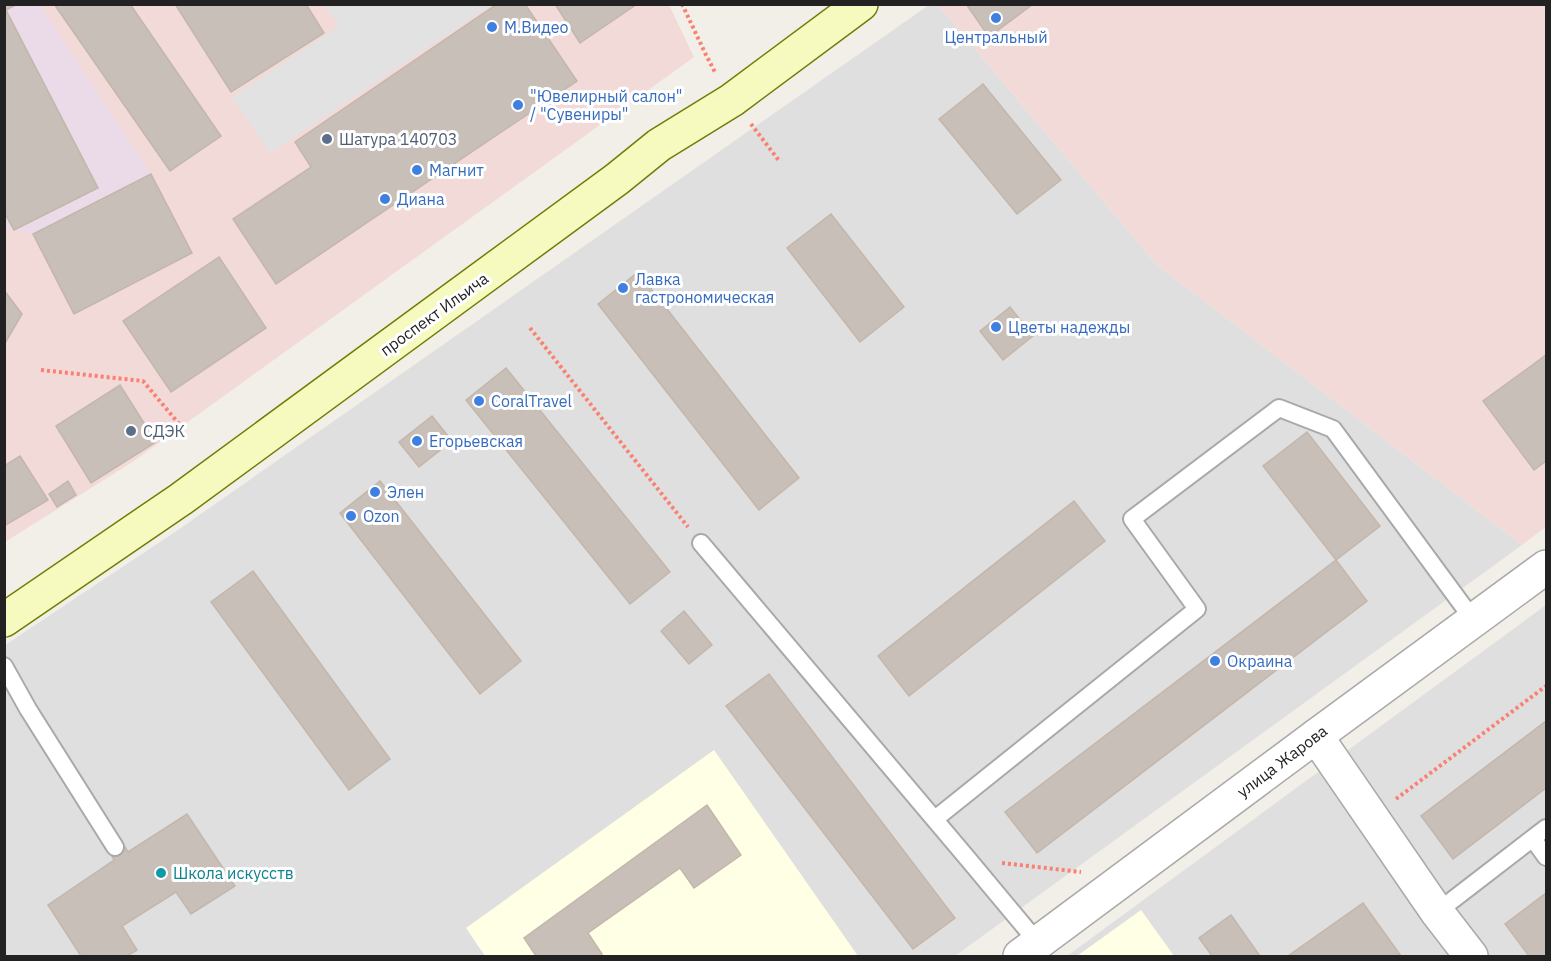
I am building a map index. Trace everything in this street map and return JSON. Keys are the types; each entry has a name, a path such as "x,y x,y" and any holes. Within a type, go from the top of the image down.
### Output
{"street":[{"name":"проспект Ильича","path":"4,620 181,499 617,179 659,145 732,100 861,4"},
{"name":"улица Жарова","path":"1029,950 1316,736 1476,624 1546,567"},
{"path":"1316,736 1437,912 1471,957"}],"lane":[{"path":"935,819 1197,609 1132,519 1279,408 1332,429 1476,624"},
{"path":"701,543 969,859 1029,950"},
{"path":"4,666 28,709 115,848"},
{"path":"1437,912 1546,828"},
{"path":"1533,838 1546,856"}],"path":[{"path":"682,4 706,55"},
{"path":"531,328 701,543"},
{"path":"41,370 143,381 185,431"},
{"path":"1373,817 1546,686"},
{"path":"969,859 1085,873"}],"shaded area":[{"path":"5,5 669,5 694,57 131,463 5,542"},
{"path":"5,5 40,5 151,174 33,234 5,227"},
{"path":"325,5 491,5 270,153 232,97 339,26"},
{"path":"929,5 938,5 1156,264 1522,545 955,956 5,956 5,645 178,530"},
{"path":"938,5 1546,5 1546,527 1522,545 1156,264"},
{"path":"1546,605 1546,956 1067,956"},
{"path":"714,750 858,956 485,956 466,928"},
{"path":"1141,910 1174,956 1077,956"}],"building":[{"path":"4,4 17,4 6,10 98,188 14,230 4,212"},
{"path":"54,4 130,4 221,136 170,171"},
{"path":"175,4 306,4 324,33 231,92"},
{"path":"497,4 525,4 577,81 276,284 233,219 311,167 295,142"},
{"path":"555,4 637,4 580,43"},
{"name":"Центральный","path":"966,4 1033,4 989,37"},
{"path":"983,84 1061,180 1017,214 939,119"},
{"path":"151,174 192,253 74,314 33,234"},
{"path":"831,214 904,307 860,342 787,248"},
{"path":"219,257 266,328 171,392 123,321"},
{"path":"638,272 799,478 759,510 598,304"},
{"path":"4,290 22,314 4,345"},
{"path":"1010,307 1033,336 1003,360 980,331"},
{"path":"1546,355 1546,461 1534,470 1483,401"},
{"path":"506,368 670,572 630,604 466,400"},
{"path":"120,385 156,442 91,483 56,426"},
{"path":"432,416 452,441 419,467 399,442"},
{"path":"1307,432 1380,526 1336,560 1263,466"},
{"path":"20,456 48,500 4,526 4,466"},
{"path":"68,481 76,495 57,507 49,494"},
{"path":"380,481 521,661 480,694 340,513"},
{"path":"1074,501 1105,541 909,696 878,656"},
{"path":"1336,560 1367,601 1037,853 1005,812"},
{"path":"253,571 390,759 349,790 211,602"},
{"path":"684,611 712,645 689,664 661,631"},
{"path":"769,674 955,918 913,949 726,706"},
{"path":"1546,721 1546,788 1453,859 1421,816"},
{"path":"707,805 741,855 694,888 680,868 588,933 602,954 599,956 536,956 524,938"},
{"name":"Школа искусств","path":"187,814 235,886 191,914 176,892 122,926 137,950 127,956 81,956 48,905 114,860 109,851 122,842 128,852"},
{"path":"1546,893 1546,956 1529,956 1505,924"},
{"path":"1363,903 1401,956 1288,956"},
{"path":"1231,915 1260,956 1212,956 1199,938"}],"place":[{"name":"Центральный","path":"996,18"},
{"name":"М.Видео","path":"492,27"},
{"name":"\"Ювелирный салон\" / \"Сувениры\"","path":"518,105"},
{"name":"Шатура 140703","path":"327,139"},
{"name":"Магнит","path":"417,170"},
{"name":"Диана","path":"385,199"},
{"name":"Лавка гастрономическая","path":"623,288"},
{"name":"Цветы надежды","path":"996,327"},
{"name":"CoralTravel","path":"479,401"},
{"name":"СДЭК","path":"131,431"},
{"name":"Егорьевская","path":"417,441"},
{"name":"Элен","path":"375,492"},
{"name":"Ozon","path":"351,516"},
{"name":"Окраина","path":"1215,661"},
{"name":"Школа искусств","path":"161,873"}]}
